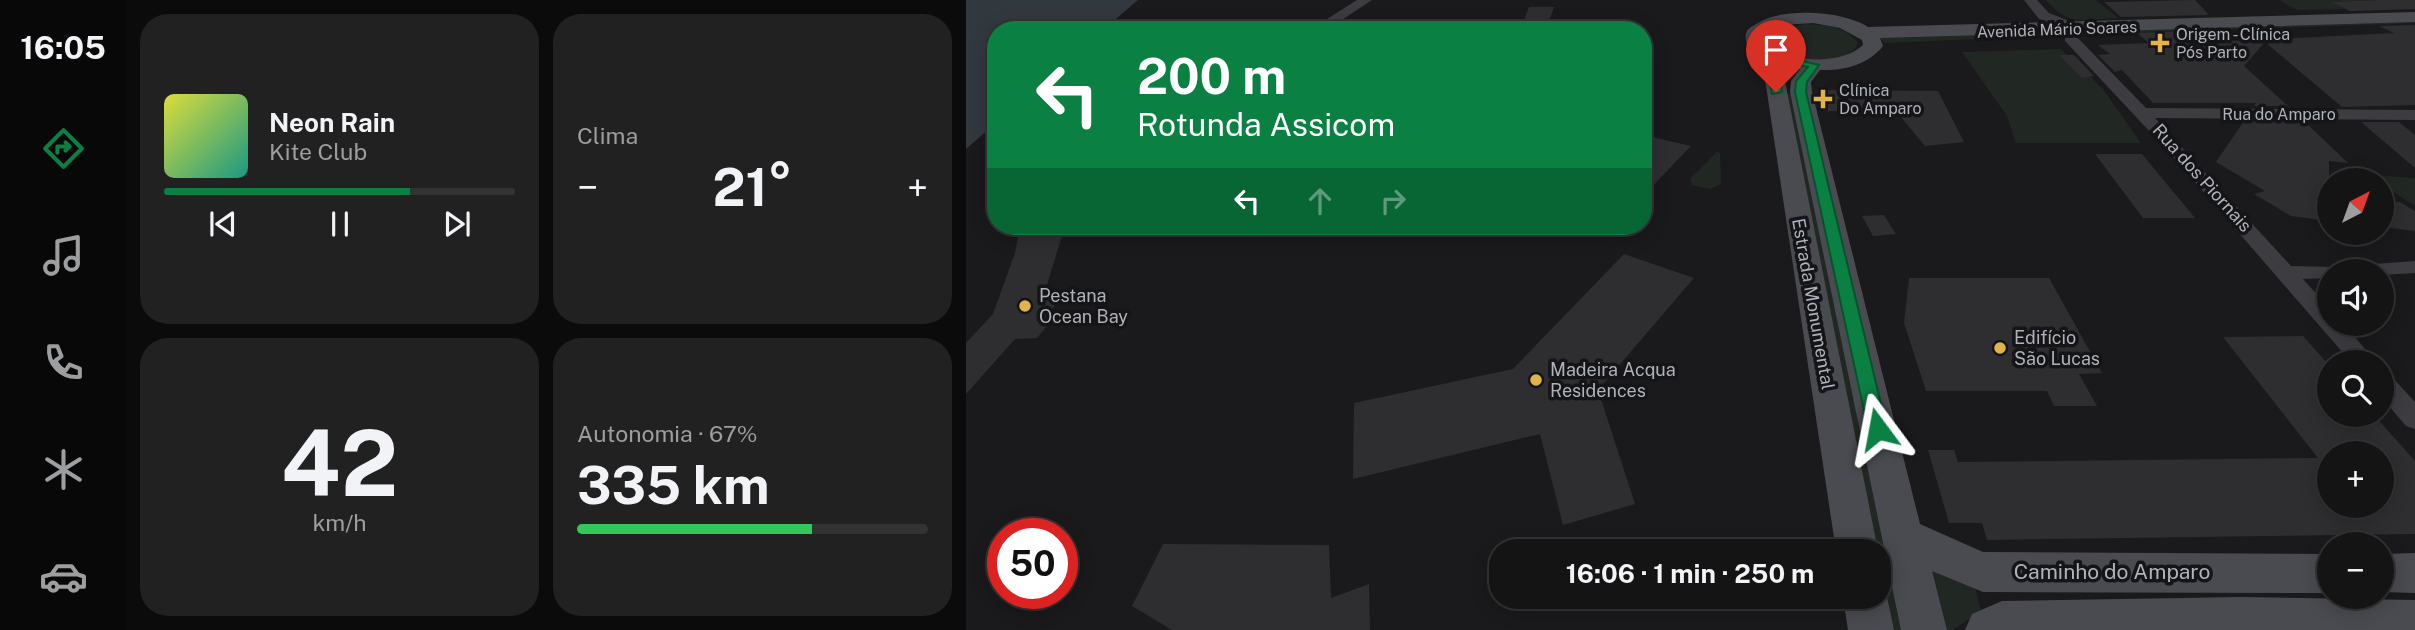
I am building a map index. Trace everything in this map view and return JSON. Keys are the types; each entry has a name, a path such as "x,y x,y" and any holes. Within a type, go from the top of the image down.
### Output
{"main road":[{"path":"1767,14 1829,20 1857,28 1869,40 1868,53 1852,61 1814,65 1773,57 1762,51 1753,39 1767,14"},
{"name":"Avenida Mário Soares","path":"1869,40 2415,17"},
{"name":"Avenida Mário Soares","path":"1869,40 2043,23 2075,33 2415,26"},
{"name":"Estrada Monumental","path":"1773,57 1771,62 1855,539"},
{"name":"Estrada Monumental","path":"1814,65 1801,81 1801,92 1924,630"},
{"name":"Caminho do Amparo","path":"1902,535 1958,563 1983,572 2317,573"},
{"path":"2394,573 2415,573"},
{"path":"1867,609 1871,630"},
{"path":"1988,630 2002,623 2240,619 2415,622"}],"street":[{"path":"1331,21 1366,0"},
{"path":"2030,0 2043,23"},
{"name":"Rua dos Piornais","path":"2075,33 2142,113 2317,308"},
{"name":"Rua do Amparo","path":"2142,113 2415,116"},
{"path":"2394,268 2415,267"},
{"path":"2286,273 2317,272"},
{"name":"Rua dos Piornais","path":"2341,336 2354,350"},
{"path":"2394,395 2415,419"}],"shaded area":[{"path":"966,0 1138,0 1114,21 987,21 987,131 966,149"},
{"path":"2046,0 2096,0 2118,18 2078,20 2063,15"},
{"path":"2279,0 2380,0 2333,2 2346,9 2297,10"},
{"path":"2415,20 2415,23 2105,34 2101,31"},
{"path":"1806,24 1841,30 1858,43 1851,52 1841,57 1814,60 1786,55 1766,43 1766,36 1774,29"},
{"path":"2092,31 2095,34 1884,43 1879,37"},
{"path":"2061,49 2103,89 2141,143 2016,143 2007,116 1962,52"},
{"path":"1785,94 1794,94 1887,539 1870,539"},
{"path":"1717,152 1720,153 1721,184 1710,189 1692,185 1690,179"},
{"path":"2394,177 2415,178 2415,206 2394,193"},
{"path":"1891,558 1906,630 1887,630 1883,609 1891,609"},
{"path":"1928,564 1973,580 1981,611 1953,630 1945,630"}],"building":[{"path":"2195,0 2209,15 2121,17 2104,2"},
{"path":"2415,0 2415,9 2350,11 2331,2"},
{"path":"1529,7 1554,7 1549,21 1524,21"},
{"path":"2415,25 2415,105 2342,107 2265,42 2244,66 2288,106 2254,106 2256,103 2153,103 2122,70 2115,72 2098,55 2110,54 2098,45 2149,43 2137,33 2224,30 2234,41 2394,33 2379,26"},
{"path":"2059,55 2074,55 2094,76 2082,78"},
{"path":"1819,90 1938,91 1964,142 1925,146 1896,111 1825,111"},
{"path":"2244,121 2305,122 2348,163 2329,161 2329,168 2317,168 2317,219 2291,216 2254,194 2265,191 2216,162"},
{"path":"2361,122 2399,122 2415,135 2415,168"},
{"path":"1652,137 1691,146 1652,187"},
{"path":"2095,154 2142,154 2195,218 2143,218"},
{"path":"2394,201 2415,211 2415,231 2394,228"},
{"path":"1884,215 1896,234 1873,236 1862,216"},
{"name":"Pestana Ocean Bay","path":"1062,235 1043,298 1055,298 1051,302 1059,301 1050,311 1060,311 1037,338 1015,339 966,394 966,343 993,314 1018,237"},
{"name":"Madeira Acqua Residences","path":"1624,254 1694,278 1598,390 1635,504 1563,525 1540,434 1353,479 1354,403 1513,369"},
{"name":"Edifício São Lucas","path":"1909,278 2049,278 2102,373 2079,374 2097,406 2054,406 2047,391 1926,391 1904,323"},
{"path":"2303,336 2317,352 2317,427 2385,427 2415,461 2415,534 2317,532 2317,535 1987,540 1982,523 1949,523 1928,450 1954,450 1958,462 2317,458 2317,518 2394,518 2394,441 2317,441 2317,457 2223,337"},
{"path":"1163,544 1329,545 1331,598 1369,584 1370,630 1172,630 1132,606"}],"place":[{"name":"Origem - Clínica Pós Parto","path":"2160,43"},
{"name":"Clínica Do Amparo","path":"1823,99"},
{"name":"Pestana Ocean Bay","path":"1025,306"},
{"name":"Edifício São Lucas","path":"2000,348"},
{"name":"Madeira Acqua Residences","path":"1536,380"}],"route":[{"path":"1776,92 1771,62 1773,57 1814,65 1801,81 1801,92 1878,429"}]}
